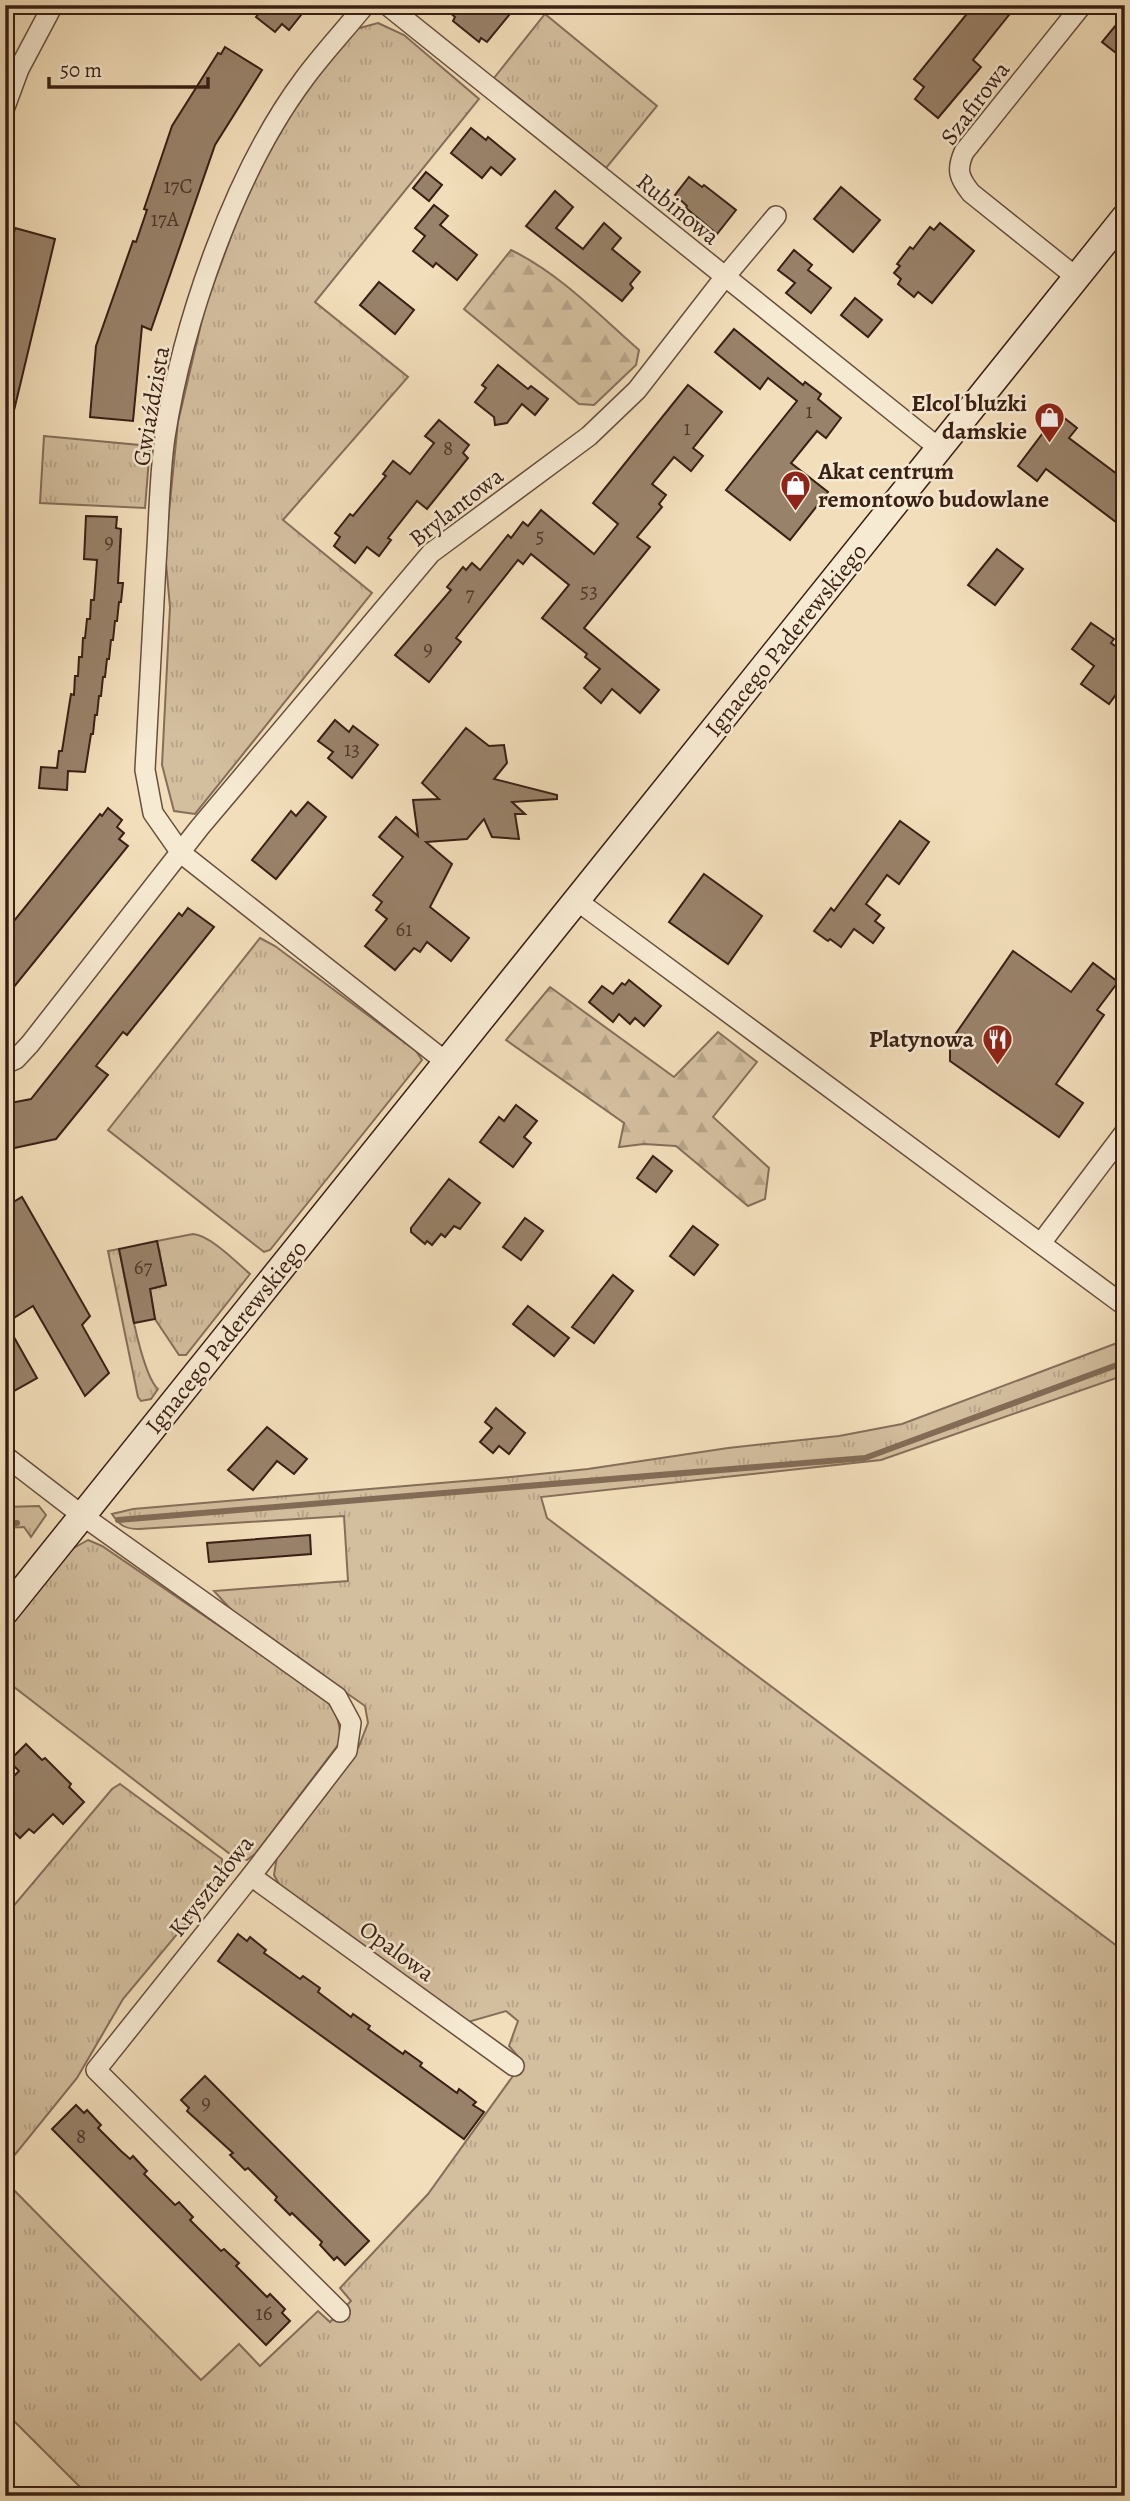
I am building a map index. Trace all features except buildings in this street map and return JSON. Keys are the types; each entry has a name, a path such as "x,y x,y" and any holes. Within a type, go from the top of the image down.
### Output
{"street":[{"path":"5,107 19,69 53,5"},
{"name":"Gwiaździsta","path":"181,853 153,813 145,770 164,451 176,380 212,258 241,187 304,79 365,5"},
{"name":"Rubinowa","path":"387,5 940,449"},
{"name":"Szafirowa","path":"1076,277 971,193 961,181 958,166 964,152 1082,5"},
{"name":"Brylantowa","path":"181,853 430,553 589,436 637,390 776,216"},
{"name":"Ignacego Paderewskiego","path":"5,1612 1125,217"},
{"path":"5,1064 16,1059 30,1044 181,853 446,1062"},
{"path":"576,900 1125,1306"},
{"path":"1041,1243 1125,1132"},
{"name":"Kryształowa","path":"5,1456 83,1516 337,1696 351,1723 347,1751 96,2070 340,2312"},
{"name":"Opalowa","path":"251,1876 514,2066"}],"green space":[{"path":"545,14 657,106 606,168 494,78"},
{"path":"378,23 404,35 479,99 315,302 408,377 283,520 372,593 195,814 174,811 162,765 170,607 165,552 178,422 205,307 240,212 275,138 316,78 356,29"},
{"path":"511,250 546,270 639,350 636,365 594,405 579,404 464,309"},
{"path":"44,436 150,446 145,508 40,503"},
{"path":"260,938 275,946 416,1051 422,1060 270,1250 264,1252 108,1130"},
{"path":"550,987 674,1077 718,1032 757,1062 713,1117 769,1168 765,1199 748,1206 676,1146 644,1144 619,1147 624,1123 506,1040"},
{"path":"193,1234 215,1244 250,1274 186,1355 179,1355 155,1319 150,1289 166,1285 157,1241"},
{"path":"119,1249 139,1345 151,1380 158,1389 151,1399 141,1401 108,1251"},
{"path":"1125,1340 1125,1375 881,1460 541,1497 547,1518 1125,1952 1125,2496 89,2496 5,2412 5,2181 201,2380 239,2344 260,2366 318,2311 330,2322 351,2301 340,2288 428,2194 523,2062 509,2046 518,2021 506,2011 468,2022 284,1893 274,1875 277,1856 326,1795 359,1746 368,1723 365,1706 235,1614 214,1591 348,1581 344,1516 139,1529 123,1526 112,1514 133,1509 588,1469 728,1448 839,1436 902,1424"},
{"path":"39,1506 46,1515 31,1537 24,1527 5,1528 5,1507"},
{"path":"88,1540 102,1546 319,1694 336,1714 341,1741 255,1854 247,1860 230,1854 5,1680 5,1630 72,1549"},
{"path":"120,1784 222,1859 223,1879 123,1999 77,2078 5,2167 5,1916 112,1789"}],"waterway":[{"path":"118,1520 865,1458 1125,1362"},
{"path":"5,1523 17,1523"}],"place":[{"name":"Elcol bluzki damskie","path":"1050,444"},
{"name":"Akat centrum remontowo budowlane","path":"795,512"},
{"name":"Platynowa","path":"997,1066"}]}
